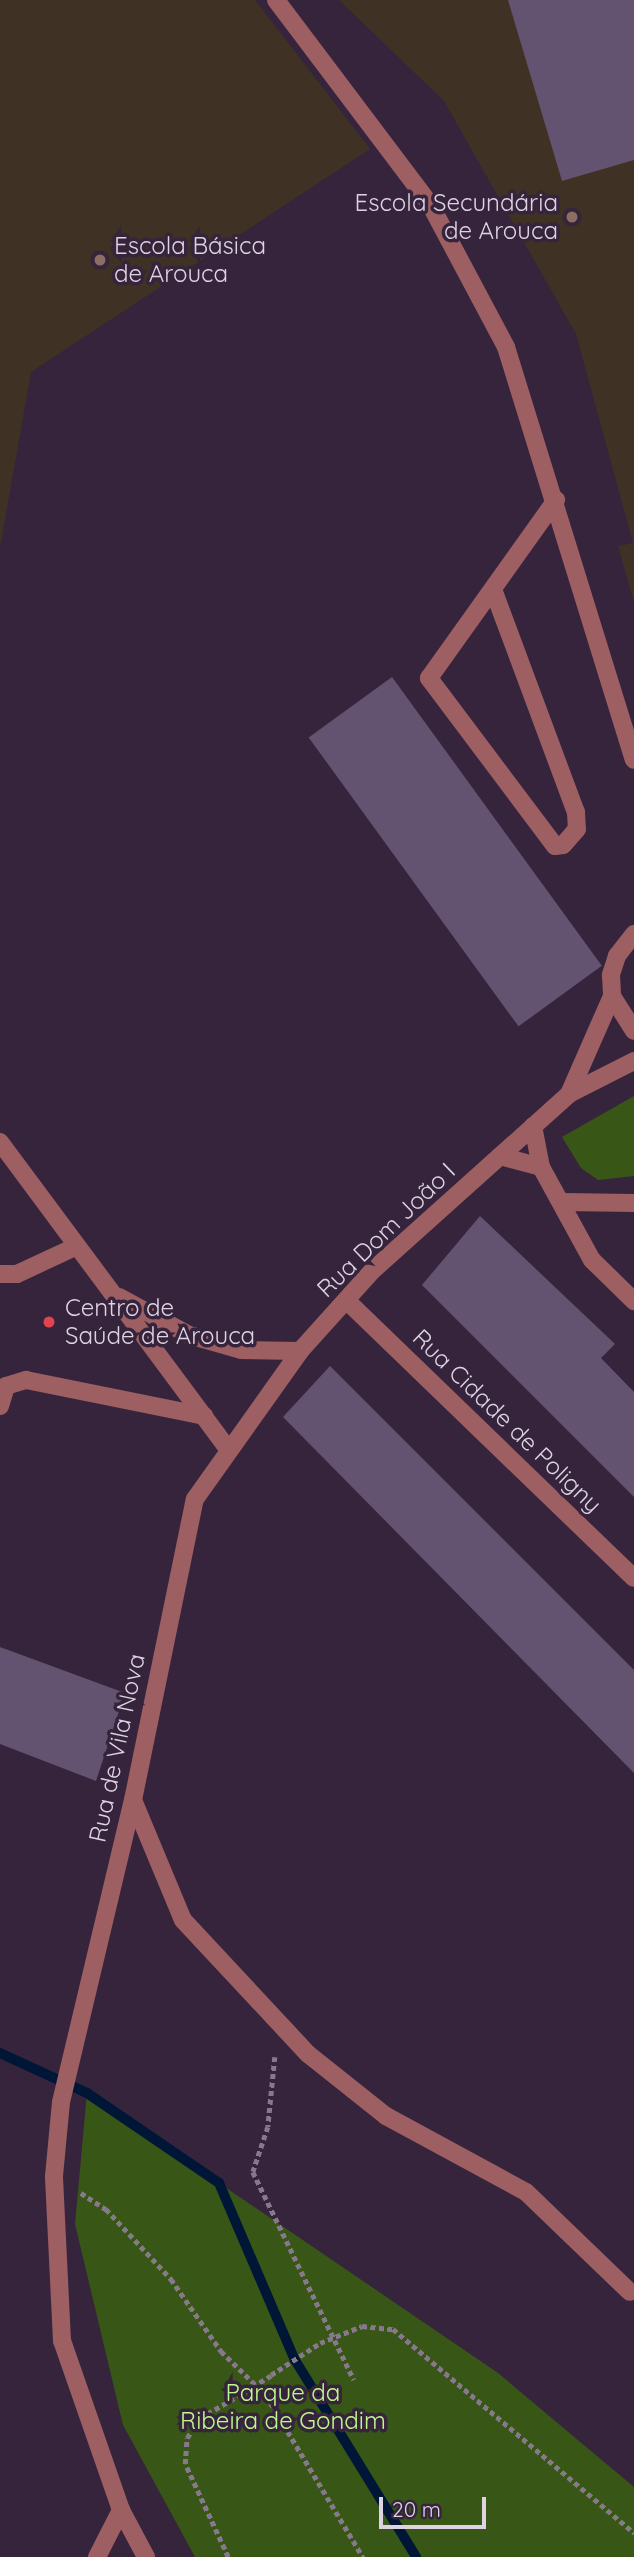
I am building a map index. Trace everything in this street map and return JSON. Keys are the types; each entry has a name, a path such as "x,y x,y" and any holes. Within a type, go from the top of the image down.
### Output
{"street":[{"path":"276,0 429,204 506,347 556,500 634,760"},
{"path":"494,592 576,812 578,829 564,845 555,846 429,678 494,592 556,500"},
{"name":"Rua Dom João I","path":"569,1094 612,996 617,956 634,934"},
{"path":"612,996 634,1031"},
{"name":"Rua Dom João I","path":"227,1448 300,1351 372,1271 569,1094 634,1061"},
{"path":"533,1126 541,1167 563,1202 593,1260 634,1301"},
{"path":"0,1142 227,1448"},
{"path":"500,1156 541,1167"},
{"path":"563,1202 600,1199 634,1203"},
{"path":"0,1275 17,1274 77,1246"},
{"path":"113,1293 189,1335 241,1350 300,1351"},
{"name":"Rua Cidade de Poligny","path":"346,1300 634,1578"},
{"path":"0,1406 6,1386 26,1380 204,1416"},
{"name":"Rua de Vila Nova","path":"146,2557 121,2510 62,2341 54,2176 61,2102 134,1800 195,1499 227,1448"},
{"path":"134,1800 184,1920 309,2054 386,2116 526,2192 630,2292"},
{"path":"97,2557 121,2510"}],"path":[{"path":"278,2021 268,2127 253,2172 354,2381"},
{"path":"54,2176 106,2209 171,2279 221,2351 266,2396 363,2557"},
{"path":"228,2557 185,2464 187,2438 200,2418 316,2346 362,2326 393,2329 634,2533"}],"shaded area":[{"name":"Escola Básica de Arouca","path":"0,0 255,0 370,149 31,372 0,548"},
{"name":"Escola Secundária de Arouca","path":"339,0 634,0 634,603 618,546 633,543 576,334 444,101"}],"green space":[{"path":"634,1096 634,1176 598,1180 581,1168 562,1137"},
{"name":"Parque da Ribeira de Gondim","path":"87,2093 498,2373 634,2487 634,2557 195,2557 123,2425 75,2224"}],"building":[{"path":"508,0 634,0 634,160 562,181"},
{"path":"392,677 602,966 519,1026 309,738"},
{"path":"480,1216 615,1344 601,1358 634,1392 634,1497 422,1285"},
{"path":"330,1366 634,1670 634,1773 283,1417"},
{"path":"0,1647 125,1693 96,1781 0,1744"}],"waterway":[{"path":"0,2053 87,2093 219,2183 295,2360 416,2557"}],"place":[{"name":"Escola Secundária de Arouca","path":"572,217"},
{"name":"Escola Básica de Arouca","path":"100,260"},
{"name":"Centro de Saúde de Arouca","path":"49,1322"}]}
